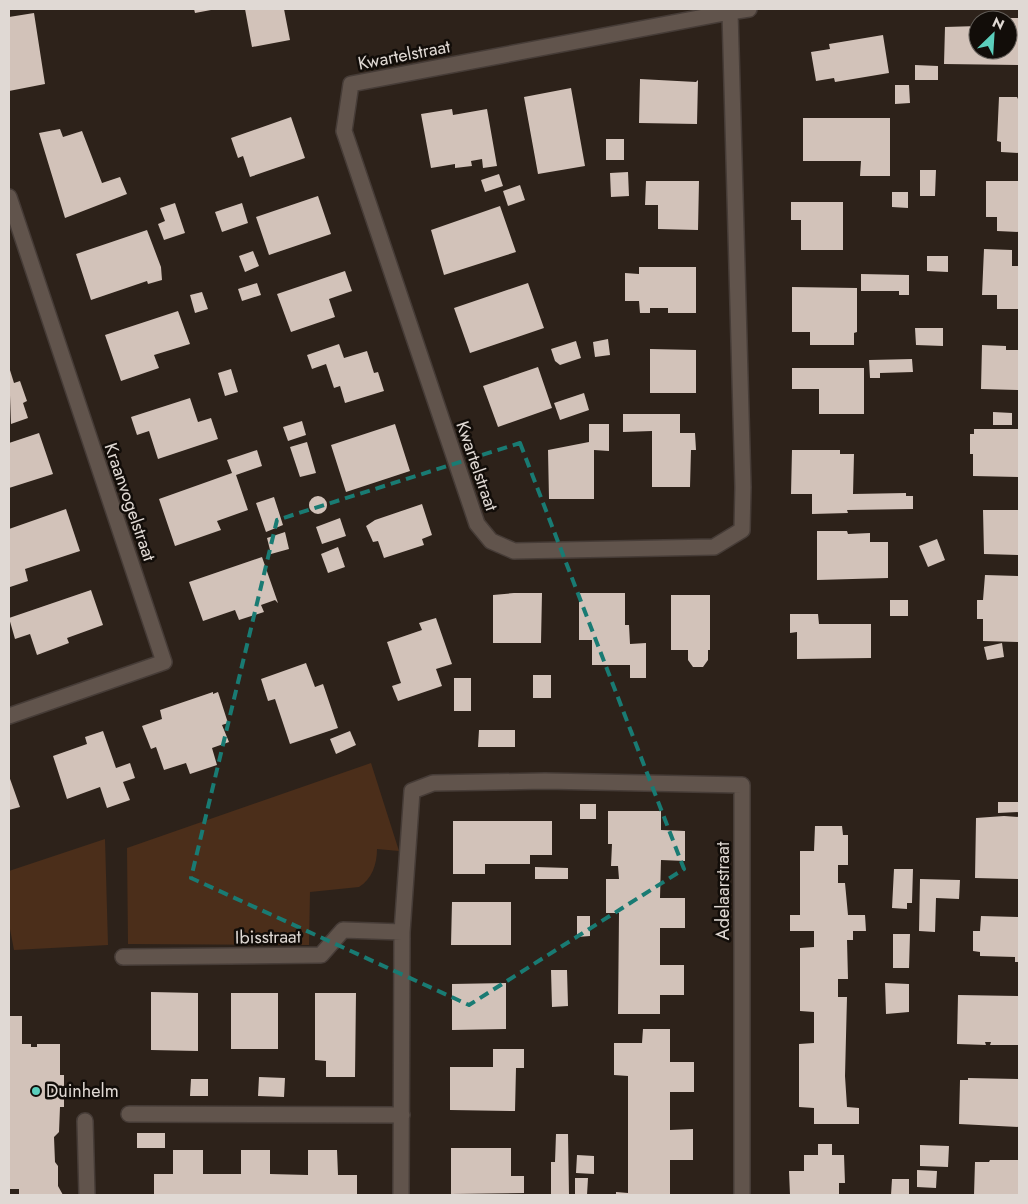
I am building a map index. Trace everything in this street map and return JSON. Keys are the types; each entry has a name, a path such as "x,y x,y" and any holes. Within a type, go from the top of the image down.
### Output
{"street":[{"path":"730,10 749,9"},
{"name":"Kwartelstraat","path":"730,10 743,487 742,530 714,547 514,551 491,541 477,524 344,131 351,84 730,10"},
{"name":"Kraanvogelstraat","path":"9,197 164,662 9,716"},
{"name":"Adelaarstraat","path":"402,932 412,791 434,783 545,781 742,785 742,1195"},
{"name":"Ibisstraat","path":"123,957 321,955 343,930 402,932"},
{"path":"401,1195 402,932"},
{"path":"129,1114 402,1115"},
{"path":"86,1121 87,1195"}],"highlighted area":[{"path":"520,443 684,869 469,1005 191,878 277,520"}],"shaded area":[{"path":"371,763 399,851 377,849 373,871 364,884 359,887 310,892 309,945 128,944 127,848"},
{"path":"105,839 108,945 14,950 9,924 9,871"}],"building":[{"path":"194,9 211,9 211,10 195,13"},
{"path":"245,9 284,9 290,40 252,47"},
{"path":"34,13 45,84 9,91 9,17"},
{"path":"1019,18 1019,65 944,64 945,27 968,26 968,60 1018,60"},
{"path":"883,35 889,73 835,82 834,78 816,81 811,52 830,49 829,44"},
{"path":"915,65 938,66 938,80 915,80"},
{"path":"640,79 696,82 698,80 697,124 639,123"},
{"path":"895,85 909,85 910,103 895,104"},
{"path":"571,88 585,166 538,174 524,97"},
{"path":"999,97 1017,97 1019,101 1019,153 1001,152 1001,142 997,141"},
{"path":"452,109 453,115 487,109 497,166 483,168 482,159 471,161 472,166 455,168 455,164 431,168 421,114"},
{"path":"291,117 305,158 250,177 243,156 238,158 231,138"},
{"path":"803,118 890,118 890,176 860,176 861,161 803,161"},
{"path":"60,129 63,137 82,131 102,183 120,177 127,194 65,218 39,133"},
{"path":"606,139 624,139 624,160 606,160"},
{"path":"920,170 936,170 935,196 920,196"},
{"path":"628,172 629,196 611,197 610,173"},
{"path":"499,174 503,186 485,192 481,180"},
{"path":"646,181 699,181 698,230 658,229 658,205 645,205"},
{"path":"986,181 1019,181 1019,232 997,231 997,217 986,217"},
{"path":"520,185 525,200 508,206 503,191"},
{"path":"892,192 908,192 908,208 892,207"},
{"path":"318,196 331,234 269,255 256,217"},
{"path":"791,202 843,202 843,250 801,250 801,220 791,220"},
{"path":"175,203 185,233 164,240 158,224 165,221 160,208"},
{"path":"242,203 248,223 222,232 215,212"},
{"path":"500,206 516,252 444,275 431,230"},
{"path":"147,230 161,267 162,280 148,284 147,281 91,300 76,254"},
{"path":"984,249 1012,250 1012,266 1019,266 1019,309 997,309 997,295 982,295"},
{"path":"253,251 259,266 245,272 239,256"},
{"path":"927,256 948,256 948,272 927,271"},
{"path":"639,267 696,267 696,313 668,313 668,308 650,308 650,313 640,313 639,301 625,301 625,273 639,274"},
{"path":"345,271 352,291 329,299 335,317 291,332 277,294"},
{"path":"861,274 909,275 909,295 899,295 899,291 861,291"},
{"path":"257,283 261,295 242,301 238,289"},
{"path":"528,283 544,328 470,353 454,308"},
{"path":"792,287 857,288 857,332 854,333 854,345 810,345 810,332 792,332"},
{"path":"202,292 208,309 195,313 190,295"},
{"path":"178,311 190,344 154,355 159,368 121,381 105,335"},
{"path":"915,328 943,328 943,346 916,345"},
{"path":"608,339 610,355 595,357 593,342"},
{"path":"576,341 581,358 560,365 555,361 551,349"},
{"path":"339,344 344,358 367,351 374,373 378,372 384,391 345,403 340,386 334,388 326,364 312,369 307,355"},
{"path":"982,345 1006,346 1006,350 1019,350 1019,390 981,389"},
{"path":"650,349 696,350 696,393 650,393"},
{"path":"912,359 913,372 880,373 880,378 870,378 869,360"},
{"path":"9,367 14,383 20,381 27,401 23,403 28,418 11,424"},
{"path":"538,367 552,408 498,427 483,386"},
{"path":"792,368 864,368 864,414 819,414 819,389 792,389"},
{"path":"231,369 238,392 225,396 218,373"},
{"path":"584,393 589,410 560,420 554,403"},
{"path":"190,398 198,422 211,418 218,439 158,459 149,431 137,435 131,417"},
{"path":"993,412 1012,413 1012,425 993,425"},
{"path":"623,414 680,414 680,433 695,433 696,450 691,450 690,487 652,487 652,431 623,432"},
{"path":"302,421 306,435 288,441 283,427"},
{"path":"395,424 410,471 346,492 331,445"},
{"path":"589,424 609,424 609,451 594,450 594,499 549,499 548,450 589,442"},
{"path":"974,429 1019,429 1019,477 973,476 973,454 970,454 970,434 974,434"},
{"path":"39,433 53,474 9,488 9,443"},
{"path":"307,442 316,473 300,477 290,447"},
{"path":"257,450 262,466 236,475 248,510 217,521 221,530 175,546 159,499 232,473 227,460"},
{"path":"792,450 840,450 840,454 854,454 853,494 906,493 906,496 913,496 913,509 847,510 848,513 812,514 812,494 791,494"},
{"path":"318,496 324,499 327,505 324,511 318,514 312,511 309,505 312,499"},
{"path":"274,497 283,525 266,532 256,503"},
{"path":"422,504 432,535 422,539 424,545 384,558 378,541 373,542 366,526 375,520"},
{"path":"66,509 80,551 25,569 28,581 10,587 9,529"},
{"path":"983,510 1019,510 1019,555 984,554"},
{"path":"340,518 346,536 322,544 316,527"},
{"path":"817,531 847,531 848,534 870,533 870,542 888,542 888,578 817,580"},
{"path":"285,532 289,549 271,554 267,538"},
{"path":"937,539 945,560 928,567 919,546"},
{"path":"338,547 345,567 328,573 321,554"},
{"path":"262,557 278,603 275,600 261,605 264,612 239,620 235,610 203,621 189,582"},
{"path":"985,575 1019,576 1019,642 983,641 983,619 977,619 977,600 983,600"},
{"path":"91,590 103,625 67,638 69,643 37,655 30,634 15,639 9,618"},
{"path":"542,593 541,643 493,643 493,595"},
{"path":"579,593 625,593 625,625 629,625 630,644 646,643 646,678 630,678 630,665 592,665 592,640 579,640"},
{"path":"671,595 710,595 710,650 708,650 708,660 703,667 693,667 688,660 688,650 671,650"},
{"path":"890,600 908,600 908,616 890,616"},
{"path":"790,614 818,614 819,624 871,624 871,658 797,659 797,632 790,633"},
{"path":"436,618 452,664 436,669 442,686 398,701 392,686 401,683 387,642 422,630 419,623"},
{"path":"1002,643 1004,657 987,660 984,647"},
{"path":"306,663 315,687 323,684 338,728 290,744 275,699 268,701 261,679"},
{"path":"533,675 551,675 551,698 533,698"},
{"path":"454,678 471,678 471,711 454,711"},
{"path":"213,692 213,694 218,692 228,723 222,725 229,742 212,748 217,765 190,774 186,763 164,770 156,747 151,749 142,726 162,719 160,710"},
{"path":"479,730 515,730 515,747 478,747"},
{"path":"103,731 116,768 130,763 135,778 123,782 130,800 107,808 100,787 67,799 53,756 87,744 85,737"},
{"path":"350,731 356,745 336,754 330,739"},
{"path":"9,776 20,807 9,810"},
{"path":"998,802 1019,802 1019,812 998,813"},
{"path":"580,804 596,804 596,819 580,819"},
{"path":"608,811 661,811 661,830 685,831 685,861 661,860 660,898 685,898 685,928 660,928 660,965 684,965 684,995 660,995 660,1014 618,1014 619,913 606,913 606,879 619,879 618,866 611,866 612,844 608,844"},
{"path":"1019,817 1019,879 975,878 976,818"},
{"path":"453,821 552,821 552,855 530,855 530,864 485,864 485,874 453,874"},
{"path":"815,826 842,826 843,835 848,835 848,865 838,865 838,883 845,883 848,915 865,915 866,931 853,931 853,940 847,940 848,979 838,979 838,997 847,997 845,1076 847,1107 859,1108 859,1124 814,1124 814,1108 799,1107 799,1044 814,1043 814,1012 800,1011 800,948 814,947 814,931 790,931 790,915 800,915 800,851 814,851"},
{"path":"535,867 568,868 568,879 535,879"},
{"path":"894,869 913,869 912,903 907,903 907,909 892,908"},
{"path":"920,879 960,880 959,899 936,898 935,932 919,931"},
{"path":"452,902 511,902 511,945 451,945"},
{"path":"577,916 590,916 590,936 577,937"},
{"path":"981,916 1019,917 1019,962 1015,962 1015,957 980,956 980,952 973,951 973,931 980,931"},
{"path":"893,934 910,934 909,968 893,968"},
{"path":"551,970 567,970 568,1006 552,1007"},
{"path":"506,983 506,1029 452,1030 452,984"},
{"path":"885,983 909,984 909,1012 886,1014"},
{"path":"151,992 198,993 198,1051 151,1050"},
{"path":"231,993 278,993 278,1049 231,1049"},
{"path":"315,993 356,993 355,1077 326,1077 326,1061 315,1060"},
{"path":"958,995 1019,996 1019,1045 990,1045 991,1042 985,1042 986,1045 957,1044"},
{"name":"Duinhelm","path":"9,1016 22,1016 22,1044 31,1044 31,1047 37,1047 37,1044 60,1044 60,1075 64,1075 64,1107 60,1107 59,1132 54,1137 55,1162 58,1166 58,1186 63,1195 19,1195 19,1189 9,1189"},
{"path":"643,1029 670,1029 670,1062 694,1062 694,1092 670,1092 670,1130 693,1129 693,1160 670,1160 670,1195 616,1195 616,1192 628,1193 628,1076 614,1075 614,1043 642,1043"},
{"path":"493,1049 524,1049 524,1068 516,1068 515,1111 450,1110 450,1067 493,1067"},
{"path":"259,1077 285,1078 284,1097 258,1096"},
{"path":"968,1078 1019,1079 1019,1127 959,1124 960,1080 968,1080"},
{"path":"191,1079 208,1079 208,1096 190,1096"},
{"path":"137,1133 165,1133 165,1148 137,1148"},
{"path":"556,1134 568,1134 569,1195 551,1195 551,1162 555,1162"},
{"path":"818,1144 832,1144 832,1155 844,1155 845,1183 839,1183 839,1195 790,1195 789,1171 804,1171 804,1155 818,1155"},
{"path":"920,1145 949,1146 948,1167 920,1166"},
{"path":"451,1148 511,1148 511,1176 524,1176 524,1193 451,1194"},
{"path":"173,1150 203,1150 203,1174 241,1174 241,1150 270,1150 270,1174 308,1175 308,1150 337,1150 338,1175 357,1175 357,1195 154,1195 154,1174 173,1174"},
{"path":"577,1155 594,1156 594,1174 576,1173"},
{"path":"990,1160 1019,1160 1019,1195 974,1195 975,1162 989,1162"},
{"path":"917,1170 937,1171 936,1188 917,1187"},
{"path":"575,1178 588,1178 587,1195 575,1194"},
{"path":"892,1179 909,1179 909,1195 891,1195"}],"place":[{"name":"Duinhelm","path":"36,1091"}]}
